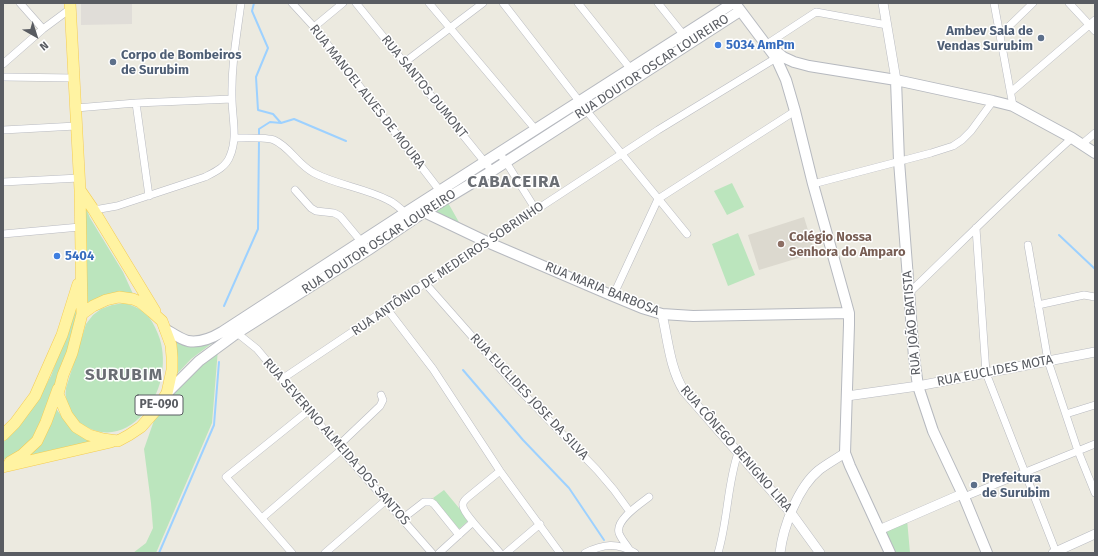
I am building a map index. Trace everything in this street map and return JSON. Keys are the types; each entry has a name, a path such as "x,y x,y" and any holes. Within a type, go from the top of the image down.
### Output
{"main road":[{"name":"PE-090","path":"3,466 22,455 36,441 46,422 72,353 82,314 80,190 70,6"},
{"name":"RUA DOUTOR OSCAR LOUREIRO","path":"167,393 199,361 237,333 368,250 420,209 440,191 684,34 736,6"},
{"name":"RUA DOUTOR OSCAR LOUREIRO","path":"163,326 188,340 198,341 209,339 222,332 405,213 420,209 492,171 690,43 736,6"},
{"path":"736,6 767,44 776,58 786,80 796,111 813,184 849,313 845,453 890,553"},
{"path":"767,44 783,57 809,66 896,80 1013,106 1072,138 1095,153"},
{"name":"RUA JOÃO BATISTA","path":"896,80 899,161 914,357 918,386 933,431 987,553"},
{"name":"PE-090","path":"3,466 118,441 130,435 140,427 156,410 167,393 172,370 172,357 171,345 163,326 80,190"},
{"name":"RUA MARIA BARBOSA","path":"420,209 488,242 613,296 642,308 662,314 693,316 849,313"},
{"name":"PE-090","path":"3,435 15,424 35,396 62,335 81,276"},
{"name":"PE-090","path":"82,314 93,306 106,300 119,297 133,299 140,302 152,312 163,326"},
{"name":"PE-090","path":"63,375 58,394 67,416 76,427 89,435 118,441"}],"street":[{"path":"20,3 43,29"},
{"path":"93,209 117,206 205,177 218,171 230,158 234,138 232,99 233,72 241,3"},
{"name":"RUA MANOEL ALVES DE MOURA","path":"292,3 314,27 440,191"},
{"path":"314,27 344,3"},
{"name":"RUA SANTOS DUMONT","path":"356,3 492,171"},
{"path":"430,3 536,130"},
{"path":"405,62 483,3"},
{"path":"503,3 586,110 687,234"},
{"path":"578,3 637,77"},
{"path":"658,3 690,43"},
{"path":"883,3 896,80"},
{"path":"994,3 1001,34 1013,106"},
{"path":"1001,34 1033,3"},
{"path":"1070,3 1092,22 1095,31"},
{"path":"3,64 70,6"},
{"path":"767,44 816,12 887,25"},
{"path":"1011,92 1092,22"},
{"name":"RUA ANTÔNIO DE MEDEIROS SOBRINHO","path":"282,379 622,153 708,98 776,58"},
{"path":"3,77 74,78"},
{"path":"76,108 136,103 232,99"},
{"path":"813,184 953,146 962,140 971,130 993,101"},
{"path":"136,103 148,196"},
{"path":"613,296 658,199 796,111"},
{"path":"3,130 76,126"},
{"path":"1082,144 1095,133"},
{"path":"234,138 273,139 286,148 305,167 314,173 390,200 405,213"},
{"path":"909,293 1045,162 1072,138"},
{"path":"499,153 536,210"},
{"path":"3,182 79,178"},
{"path":"295,190 311,208 316,211 334,213 340,216 368,250"},
{"path":"3,234 80,227"},
{"path":"976,228 986,373 1026,473 1055,552 1095,534"},
{"path":"1028,246 1048,361 1078,451 1095,492"},
{"name":"RUA EUCLIDES JOSE DA SILVA","path":"425,283 514,384 597,470 630,512"},
{"path":"1038,305 1084,295 1095,297"},
{"path":"387,309 433,369 500,471 560,553"},
{"name":"RUA CÔNEGO BENIGNO LIRA","path":"662,314 674,368 679,383 684,391 791,513 820,553"},
{"name":"RUA SEVERINO ALMEIDA DOS SANTOS","path":"237,333 257,349 385,501 402,518 430,553"},
{"name":"RUA EUCLIDES MOTA","path":"847,396 918,386 1095,352"},
{"path":"262,518 340,448 380,406 383,400 381,395"},
{"path":"1066,414 1095,405"},
{"path":"292,553 226,477 308,411"},
{"path":"879,530 963,496 1026,473 1095,444"},
{"path":"718,553 724,526 731,479 738,453"},
{"path":"780,553 784,534 799,493 807,481 818,471 845,453"},
{"path":"500,471 467,498 463,502 462,507 500,553"},
{"path":"632,551 619,534 618,530 620,523 630,512 649,497"},
{"path":"325,553 385,501"},
{"path":"402,518 424,502 431,502 459,535"},
{"path":"439,553 473,522"},
{"path":"506,553 540,524"},
{"path":"585,553 595,548 607,545 619,546 632,551"}],"shaded area":[{"path":"81,3 132,3 132,24 81,25"},
{"name":"Colégio Nossa Senhora do Amparo","path":"804,217 815,253 759,270 748,235"}],"green space":[{"path":"732,183 744,207 727,215 714,191"},
{"path":"447,201 460,224 432,211"},
{"path":"84,208 86,208 90,218 123,272 133,294 85,308"},
{"path":"738,233 755,275 728,286 712,244"},
{"path":"124,303 141,310 152,322 160,339 162,348 162,373 159,387 153,400 145,412 135,422 123,429 111,432 97,431 83,425 74,417 66,401 66,388 86,324 93,315 101,309"},
{"path":"76,308 77,310 72,338 40,425 30,442 15,454 3,460 3,442 8,438 31,408 51,376"},
{"path":"171,338 182,344 193,346 203,345 215,341 191,359 175,376"},
{"path":"218,349 212,423 156,553 133,553 146,543 153,528 144,449 158,409 168,394"},
{"path":"55,409 63,418 96,442 30,454"},
{"path":"444,490 469,520 459,529 433,498"},
{"path":"907,519 910,553 892,553 882,530"}],"waterway":[{"path":"254,3 252,11 268,48 256,77 258,110 273,114 281,123 270,122 259,129 259,136"},
{"path":"281,123 294,119 346,141"},
{"path":"224,306 258,229 259,140"},
{"path":"1059,235 1095,269"},
{"path":"159,553 214,425 219,362"},
{"path":"463,370 523,440 569,488 604,540"}],"place":[{"name":"Ambev Sala de Vendas Surubim","path":"1041,38"},
{"name":"5034 AmPm","path":"718,45"},
{"name":"Corpo de Bombeiros de Surubim","path":"113,62"},
{"name":"Colégio Nossa Senhora do Amparo","path":"781,244"},
{"name":"5404","path":"57,256"},
{"name":"Prefeitura de Surubim","path":"974,485"}],"district":[{"name":"CABACEIRA","path":"514,182"},
{"name":"SURUBIM","path":"124,375"}]}
